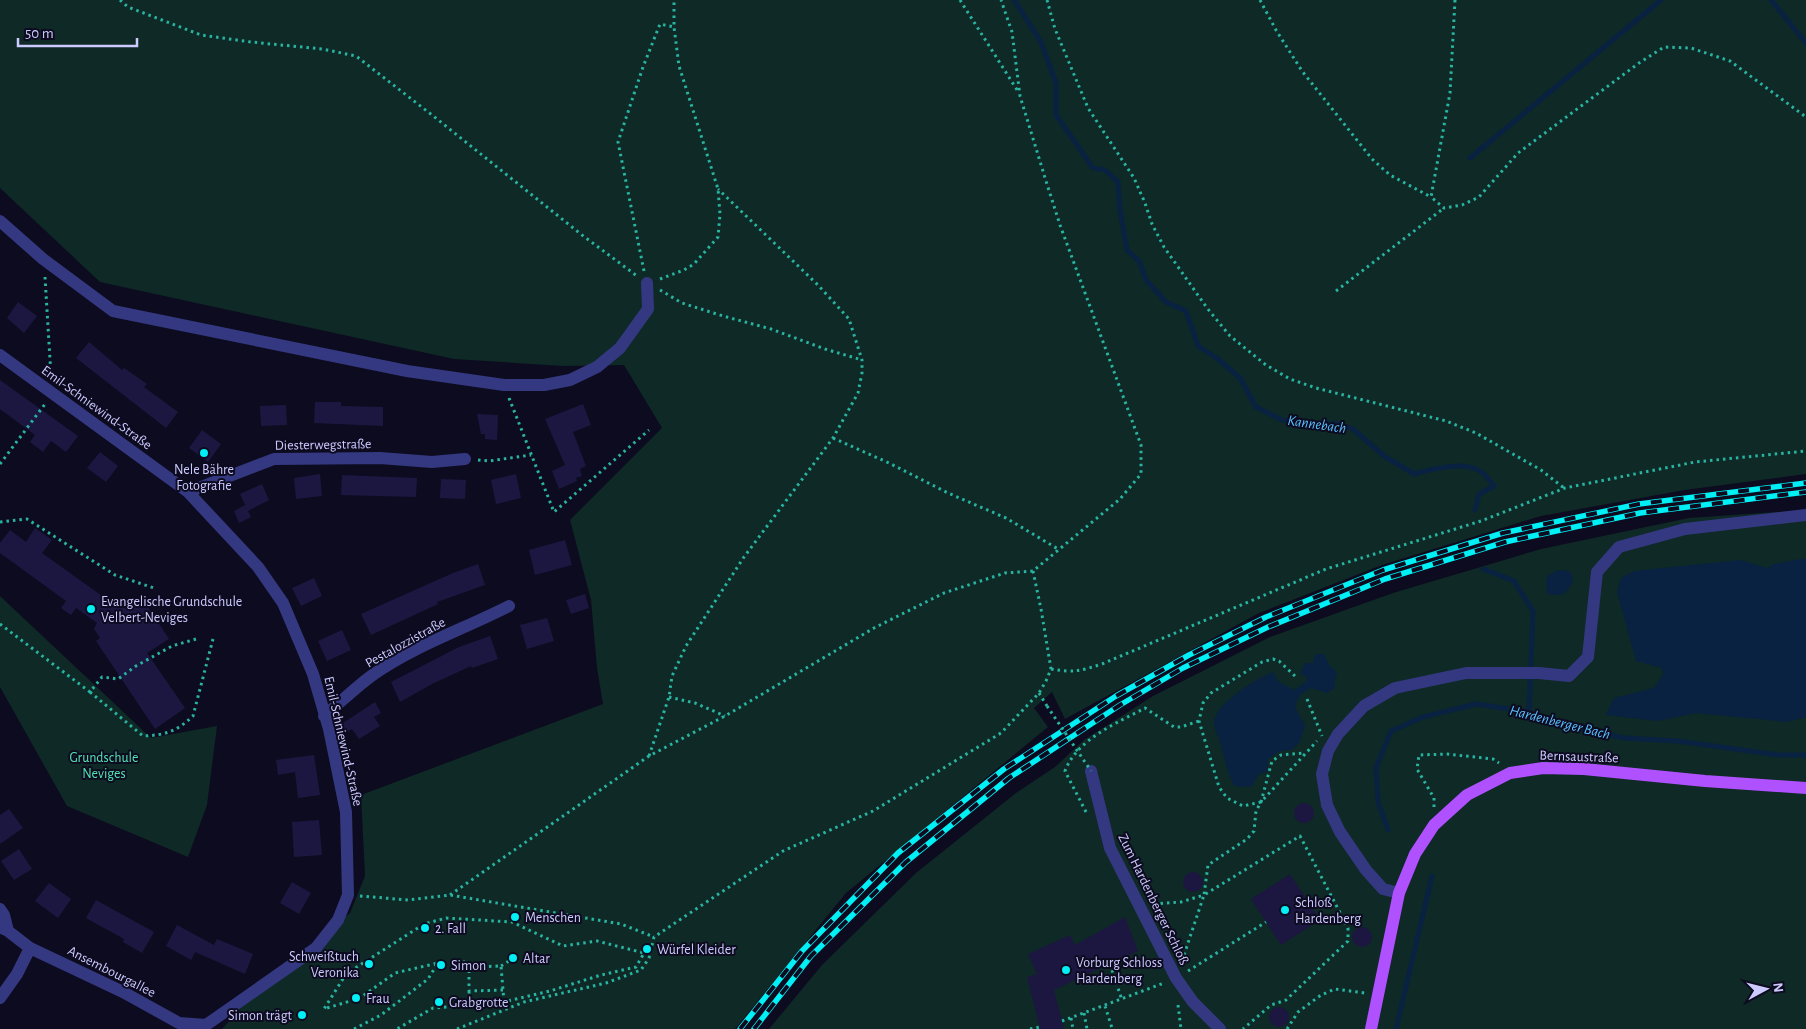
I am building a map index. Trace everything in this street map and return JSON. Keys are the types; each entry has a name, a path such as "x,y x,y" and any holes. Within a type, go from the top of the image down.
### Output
{"main road":[{"name":"Bernsaustraße","path":"1371,1029 1398,893 1415,854 1434,825 1467,795 1510,773 1543,768 1584,769 1705,781 1806,788"}],"street":[{"path":"0,221 43,259 113,311 407,371 504,385 544,385 570,380 597,368 620,348 648,309 647,284"},
{"name":"Emil-Schniewind-Straße","path":"0,355 188,492 258,567 283,603 313,674 329,729 346,812 348,895 338,920 316,948 206,1025"},
{"name":"Diesterwegstraße","path":"188,492 274,459 380,458 432,462 464,459"},
{"path":"1398,893 1383,889 1366,870 1340,832 1327,805 1322,774 1328,751 1338,734 1364,706 1395,688 1466,673 1539,673 1569,676 1588,657 1597,572 1620,547 1685,529 1806,515"},
{"name":"Pestalozzistraße","path":"324,716 374,674 431,641 482,620 509,606"},
{"name":"Zum Hardenberger Schloß","path":"1091,771 1110,848 1176,978 1193,1002 1220,1029"},
{"name":"Ansembourgallee","path":"0,909 4,915 4,929 30,948 123,992 178,1023 206,1025"},
{"path":"0,998 17,974 30,948"}],"path":[{"path":"120,0 128,7 201,35 322,49 356,56 582,235 647,284 682,303 771,329 824,349 862,360"},
{"path":"647,284 684,270 694,264 718,237 720,214 718,189 679,66 674,27 674,0"},
{"path":"960,0 1020,96"},
{"path":"450,895 650,756 725,716 874,628 944,593 1004,573 1033,570 1120,499 1141,474 1141,445 1060,225 1020,96 1012,32 1002,0"},
{"path":"1047,0 1056,29 1088,108 1134,178 1152,224 1164,247 1207,308 1230,336 1266,365 1290,380 1446,420 1476,433 1542,470 1564,488"},
{"path":"1260,0 1276,30 1302,71 1372,159 1390,175 1431,197 1444,208"},
{"path":"1431,197 1450,92 1455,0"},
{"path":"647,284 618,142 643,67 660,24 674,27"},
{"path":"1336,291 1444,208 1462,205 1479,196 1518,153 1639,63 1664,48 1691,48 1730,61 1806,118"},
{"path":"650,756 669,697 672,676 686,646 744,557 833,438 858,393 862,373 862,360 849,319 818,285 718,189"},
{"path":"0,464 53,394 43,259"},
{"path":"504,385 554,512 649,430"},
{"path":"833,438 889,463 948,493 1006,518 1058,549"},
{"path":"1051,668 1068,672 1079,672 1102,664 1326,569 1481,521 1564,488 1696,462 1806,451"},
{"path":"464,459 489,461 532,455"},
{"path":"0,522 27,519 115,575 154,588"},
{"path":"457,1029 524,1002 606,983 641,970 649,958 654,937 783,851 873,812 1001,734 1039,693 1051,668 1033,570"},
{"path":"0,624 90,692 143,736 168,734 193,716 214,639"},
{"path":"90,692 102,677 118,679 136,666 172,646 196,639"},
{"path":"1261,802 1243,806 1227,798 1219,787 1199,721 1203,704 1211,693 1262,662 1273,659 1279,661 1295,676"},
{"path":"1039,693 1091,771"},
{"path":"669,697 695,702 725,716"},
{"path":"1307,699 1322,736"},
{"path":"1087,815 1065,772 1068,762 1086,744 1102,731 1145,708 1174,727 1181,727 1199,721"},
{"path":"1176,978 1204,895 1208,865 1247,839 1254,831 1256,811 1261,802 1305,753 1322,736 1338,734"},
{"path":"1261,802 1272,761 1281,755 1305,753"},
{"path":"1434,825 1434,798 1417,769 1419,755 1447,754 1493,759 1510,773"},
{"path":"1140,906 1181,902 1204,895 1300,836 1348,928 1348,941 1286,1000 1271,1005 1255,1021 1243,1029"},
{"path":"348,895 408,900 450,895 621,924 654,937"},
{"path":"354,1029 382,1015 428,979 438,963 395,973 360,998 324,1009 346,974 424,924 446,918 512,922 563,946 597,941 644,953 636,967 504,1002 433,1008 397,1029"},
{"path":"1062,1021 1122,1000 1176,978 1265,922"},
{"path":"463,961 469,967 470,1005"},
{"path":"469,967 501,966 509,961"},
{"path":"1110,964 1122,1000"},
{"path":"501,966 504,1002"},
{"path":"1287,1029 1298,1012 1321,995 1336,989 1378,995"},
{"path":"469,991 503,990"},
{"path":"1105,1006 1112,1028"},
{"path":"1084,1013 1087,1029"},
{"path":"1071,1018 1073,1029"},
{"path":"1030,1029 1040,1027"}],"green space":[{"path":"0,0 1806,0 1806,474 1685,490 1541,516 1382,565 1259,613 1065,719 1052,692 1034,708 1048,727 846,893 735,1029 222,1029 262,984 350,913 365,876 361,795 603,704 597,668 591,600 570,520 662,428 624,365 563,366 454,359 100,282 0,188"},
{"path":"1806,510 1806,1029 769,1029 822,965 916,873 1016,793 1055,767 1084,740 1153,696 1270,637 1393,593 1541,549 1689,518"},
{"name":"Grundschule Neviges","path":"0,596 151,738 217,726 207,805 188,857 67,806 0,687"}],"water":[{"path":"1806,558 1806,717 1787,722 1696,713 1658,721 1606,715 1614,698 1654,688 1663,675 1662,668 1636,661 1617,592 1621,578 1634,571 1740,560 1767,568 1774,564"},
{"path":"1559,570 1569,571 1573,577 1572,584 1564,594 1552,595 1547,593 1546,581 1548,575"},
{"path":"1315,654 1324,654 1330,666 1337,673 1334,681 1335,688 1327,693 1311,688 1300,695 1295,707 1305,726 1299,743 1291,750 1280,751 1268,759 1267,772 1259,774 1251,787 1234,786 1215,728 1216,716 1228,700 1257,680 1273,672 1278,681 1294,690 1307,681 1306,676 1300,674 1305,663 1313,663"}],"building":[{"path":"18,302 37,316 24,333 7,318"},
{"path":"89,342 122,370 124,368 147,384 144,387 178,412 166,428 76,358"},
{"path":"0,380 78,436 66,452 51,441 43,452 30,442 35,435 0,409"},
{"path":"315,402 341,402 341,406 383,407 383,426 314,423"},
{"path":"583,404 591,425 573,432 586,466 580,469 582,476 576,478 577,481 559,489 552,471 565,465 545,419"},
{"path":"286,405 287,425 261,426 260,406"},
{"path":"477,414 498,415 497,440 485,439 485,434 481,434"},
{"path":"202,430 221,444 208,462 189,448"},
{"path":"100,452 118,466 106,482 87,468"},
{"path":"320,474 322,496 296,499 294,478"},
{"path":"516,474 521,498 496,504 491,480"},
{"path":"342,475 417,478 416,497 341,495"},
{"path":"441,479 466,480 465,499 440,498"},
{"path":"262,484 269,500 248,511 240,494"},
{"path":"245,505 251,517 239,523 234,511"},
{"path":"35,528 52,540 42,553 112,603 116,599 127,607 142,598 169,639 147,653 185,708 155,729 96,641 100,638 94,629 97,623 76,608 71,615 61,608 66,601 0,553 0,543 10,530 26,542"},
{"path":"565,540 572,565 535,575 529,550"},
{"path":"478,564 485,585 437,602 438,604 371,635 361,614 453,573"},
{"path":"314,578 322,596 301,606 292,588"},
{"path":"585,594 589,608 571,614 566,600"},
{"path":"547,618 554,641 527,649 520,625"},
{"path":"342,630 351,650 327,661 318,641"},
{"path":"490,636 498,659 472,668 471,666 432,684 400,702 391,682 459,647"},
{"path":"375,702 381,713 374,717 380,726 359,739 352,729 345,733 340,725"},
{"path":"314,755 320,795 298,798 295,772 278,775 276,760"},
{"path":"1300,803 1308,803 1314,809 1314,817 1308,823 1300,823 1294,817 1294,809"},
{"path":"9,809 23,828 0,844 0,815"},
{"path":"319,820 322,855 294,857 292,822"},
{"path":"19,849 32,869 14,880 1,861"},
{"path":"1189,872 1197,872 1203,878 1203,886 1197,892 1189,892 1183,886 1183,878"},
{"name":"Schloß Hardenberg","path":"1290,874 1320,920 1281,945 1251,899"},
{"path":"292,882 311,893 299,914 280,903"},
{"path":"49,883 71,899 58,918 35,901"},
{"path":"96,900 154,932 142,953 123,942 124,939 86,918"},
{"name":"Vorburg Schloss Hardenberg","path":"1125,917 1138,951 1054,990 1064,1029 1040,1029 1027,977 1037,974 1028,954 1070,935 1075,945"},
{"path":"177,925 214,945 217,939 253,954 245,974 195,952 191,960 166,946"},
{"path":"1358,927 1366,927 1372,933 1372,941 1366,947 1358,947 1352,941 1352,933"},
{"path":"1275,1007 1283,1007 1289,1013 1289,1021 1283,1027 1275,1027 1269,1021 1269,1013"}],"waterway":[{"name":"Kannebach","path":"1014,0 1041,42 1056,83 1056,115 1093,168 1105,170 1118,182 1120,210 1127,250 1139,261 1146,280 1166,302 1186,311 1198,346 1218,359 1240,378 1256,407 1282,420 1314,426 1335,423 1353,429 1384,456 1414,474 1450,466 1477,469 1494,486 1479,494 1475,510"},
{"path":"1470,158 1661,0"},
{"path":"1771,0 1806,43"},
{"name":"Kannebach","path":"1483,569 1514,581 1533,611 1529,712"},
{"name":"Hardenberger Bach","path":"1388,830 1378,802 1376,768 1391,731 1423,717 1476,704 1529,712 1571,726 1624,738 1678,741 1778,755 1806,755"},
{"name":"Hardenberger Bach","path":"1396,1029 1432,876"}],"railway":[{"path":"740,1029 802,951 898,853 1004,769 1116,696 1189,655 1266,617 1383,570 1503,533 1639,504 1806,483"},
{"path":"754,1029 811,956 906,862 1009,778 1120,705 1183,668 1268,627 1385,579 1505,542 1640,513 1806,492"}],"place":[{"name":"Nele Bähre Fotografie","path":"204,453"},
{"name":"Evangelische Grundschule Velbert-Neviges","path":"91,609"},
{"name":"Schloß Hardenberg","path":"1285,910"},
{"name":"Menschen","path":"515,917"},
{"name":"2. Fall","path":"425,928"},
{"name":"Würfel Kleider","path":"647,949"},
{"name":"Altar","path":"513,958"},
{"name":"Schweißtuch Veronika","path":"369,964"},
{"name":"Simon","path":"441,965"},
{"name":"Vorburg Schloss Hardenberg","path":"1066,970"},
{"name":"Frau","path":"356,998"},
{"name":"Grabgrotte","path":"439,1002"},
{"name":"Simon trägt","path":"302,1015"}]}
